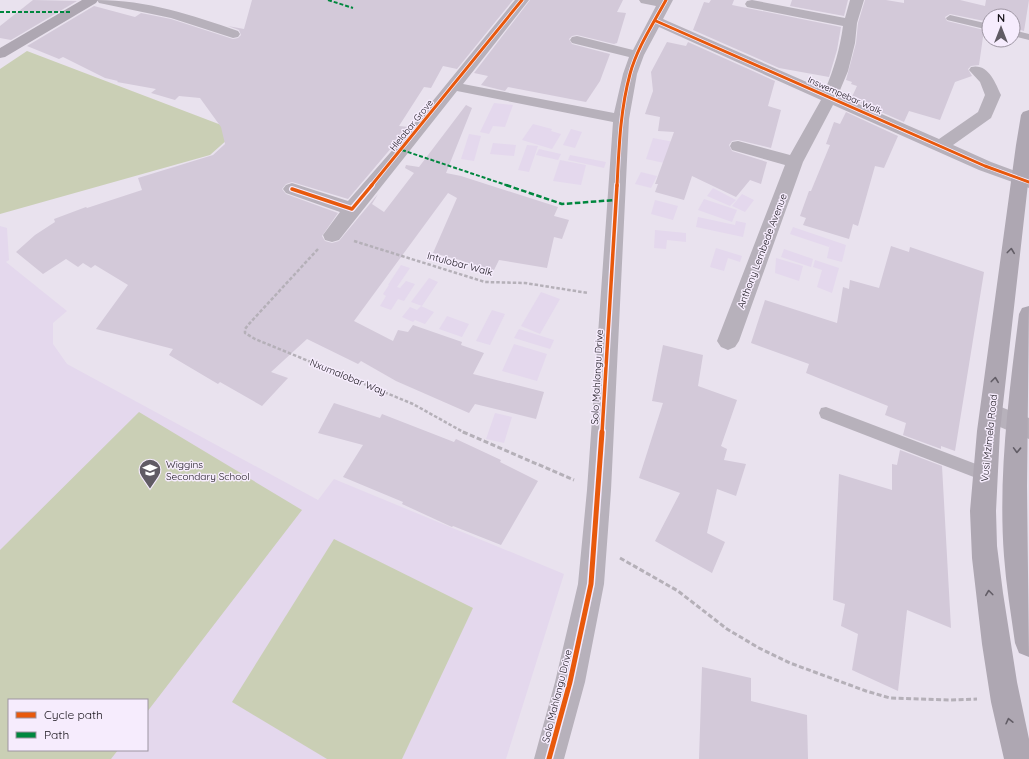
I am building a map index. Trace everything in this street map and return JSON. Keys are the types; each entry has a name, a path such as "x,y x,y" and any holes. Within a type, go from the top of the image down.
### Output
{"main road":[{"path":"0,54 91,0"},
{"name":"Vusi Mzimela Road","path":"1019,759 1004,699 993,624 983,511 984,474 991,413 1024,181 1029,115"},
{"path":"1029,314 1023,426 1015,489 1016,544 1029,643"}],"street":[{"path":"104,0 173,14 233,34"},
{"name":"Hlelabar Grove","path":"352,209 402,150 522,0"},
{"name":"Anthony Lembede Avenue","path":"728,341 796,162 830,97 843,64 848,43 850,23 857,0"},
{"path":"752,4 850,23"},
{"name":"Solo Mahlangu Drive","path":"550,759 573,666 590,584 599,490 621,119 630,74 658,6"},
{"name":"Inswempebar Walk","path":"658,6 830,97 1024,181"},
{"path":"577,40 637,55"},
{"path":"941,146 985,115 993,95 987,80 976,70"},
{"path":"452,86 621,119"},
{"path":"738,146 796,162"},
{"path":"292,189 352,209 332,235"},
{"path":"991,413 1023,426"}],"lane":[{"path":"950,18 981,25"},
{"path":"826,413 984,474"}],"path":[{"path":"594,544 678,591 727,629 759,648 790,663 827,677 890,698 951,700 1004,699"}],"shaded area":[{"path":"494,103 513,105 505,127 493,126 489,134 480,132"},
{"path":"533,124 552,129 551,131 561,134 552,149 522,140"},
{"path":"571,129 582,132 575,148 563,145"},
{"path":"469,134 481,136 474,161 461,159"},
{"path":"653,138 679,143 673,165 646,159"},
{"path":"493,143 516,145 514,156 490,154"},
{"path":"527,145 538,146 529,172 518,170"},
{"path":"539,149 561,154 558,160 536,155"},
{"path":"570,155 606,162 604,168 568,160"},
{"path":"560,160 586,165 581,185 553,181"},
{"path":"641,172 657,176 651,188 635,184"},
{"path":"713,188 736,200 730,206 707,196"},
{"path":"742,194 754,200 745,212 732,206"},
{"path":"704,199 737,210 732,222 698,210"},
{"path":"655,200 678,206 673,220 651,214"},
{"path":"698,217 735,225 736,221 746,223 743,237 696,227"},
{"name":"Wiggins Secondary School","path":"0,226 7,228 9,260 6,262 67,311 53,323 53,344 67,364 318,500 334,479 564,574 506,759 0,759"},
{"path":"793,227 846,245 842,262 827,258 830,244 829,247 790,234"},
{"path":"655,230 686,233 686,242 667,240 666,249 654,248"},
{"path":"716,248 742,256 740,262 728,258 724,271 710,267"},
{"path":"784,249 813,259 811,267 781,257"},
{"path":"776,258 803,266 799,281 775,273"},
{"path":"815,260 839,268 832,293 817,287 822,270 813,267"},
{"path":"401,265 410,268 397,287 400,288 406,281 415,284 404,301 398,299 391,310 380,306 386,296 383,294"},
{"path":"429,278 438,282 422,306 411,302"},
{"path":"541,292 560,299 540,334 521,326"},
{"path":"421,306 434,312 425,324 415,320 413,322 402,317 410,307 417,310"},
{"path":"492,310 505,314 490,345 476,341"},
{"path":"447,316 469,324 462,337 439,329"},
{"path":"519,329 554,340 550,349 514,338"},
{"path":"514,344 547,354 537,381 502,371"},
{"path":"495,413 512,417 504,443 486,439"}],"green space":[{"path":"27,51 237,131 210,155 0,214 0,69"},
{"path":"139,412 302,510 148,711 148,699 8,699 8,751 117,751 111,759 0,759 0,550"},
{"path":"334,539 473,608 402,759 327,759 232,702"}],"building":[{"path":"33,0 77,1 11,40 0,38 0,26"},
{"path":"252,0 513,0 457,69 443,66 431,88 424,87 399,126 409,127 348,199 292,182 286,184 282,189 286,194 338,213 322,236 325,241 332,243 339,241 378,194 372,204 384,212 414,173 405,168 406,165 419,167 466,105 472,108 446,173 461,176 558,207 554,216 569,220 562,239 554,237 547,268 499,260 493,272 460,260 433,253 457,198 448,193 354,321 393,341 398,330 408,332 413,325 462,342 461,345 484,353 473,374 544,392 536,419 475,404 469,413 396,381 361,361 358,364 307,339 271,372 288,378 262,406 220,382 218,384 169,355 173,349 96,329 128,285 95,265 91,268 83,263 78,267 66,259 43,274 16,252 35,235 55,222 54,219 86,207 87,208 142,190 138,178 213,155 225,144 221,127 200,98 179,96 175,100 151,93 156,89 117,82 118,81 105,78 63,57 59,59 27,46 94,6 135,17 141,13 171,19 233,39 238,38 241,35 239,30 228,26 244,29"},
{"path":"530,0 623,0 617,12 626,13 617,43 614,44 577,35 572,36 569,39 572,44 610,54 600,81 586,102 508,87 505,91 481,85 488,76 474,73"},
{"path":"711,0 734,0 732,5 841,27 837,50 829,77 779,68 693,30 704,2 709,3"},
{"path":"792,0 848,0 844,16 790,6"},
{"path":"865,0 886,0 904,3 904,0 960,0 985,6 986,0 1029,0 1024,31 1021,30 1021,8 981,8 981,20 950,14 945,17 947,21 981,29 981,48 979,65 971,66 968,69 972,76 955,82 940,120 909,111 904,122 851,99 857,86 846,80 856,43 858,23"},
{"path":"667,42 686,46 688,42 775,81 768,106 781,110 771,148 738,140 732,141 729,145 732,151 767,162 761,184 750,180 736,197 692,176 684,200 655,192 658,184 655,184 674,132 658,131 660,117 645,114 653,91 651,72"},
{"path":"846,112 898,136 884,168 875,166 858,226 853,224 849,239 803,225 806,218 800,216 809,191 811,191 830,145 826,144 834,122 840,124"},
{"path":"891,246 909,252 910,247 984,272 955,451 941,446 941,449 903,435 906,423 885,415 888,406 806,373 809,364 751,343 765,300 837,323 843,287 849,289 850,280 879,288"},
{"path":"663,345 703,355 698,386 737,400 721,446 727,449 724,460 746,464 736,496 717,489 707,533 725,542 712,573 655,541 680,493 639,478 663,403 652,401"},
{"path":"334,403 380,418 382,414 454,442 456,439 501,460 500,462 538,481 501,545 453,526 452,527 402,504 403,502 343,477 363,445 318,433"},
{"path":"900,450 942,466 951,628 907,610 898,691 852,670 858,634 841,626 845,604 833,600 839,474 892,490 892,464 897,465"},
{"path":"702,667 751,678 751,701 807,715 808,759 699,759"}],"marked path":[{"path":"328,0 353,8"},
{"path":"0,12 72,12"},
{"path":"402,150 562,204 616,200"}],"cycle path":[{"path":"292,189 352,209 402,150 522,0"},
{"path":"549,759 570,682 591,584 599,490 621,119 630,74 637,55 666,0"},
{"path":"656,21 985,166 1029,182"}],"place":[{"name":"Wiggins Secondary School","path":"150,490"}]}
